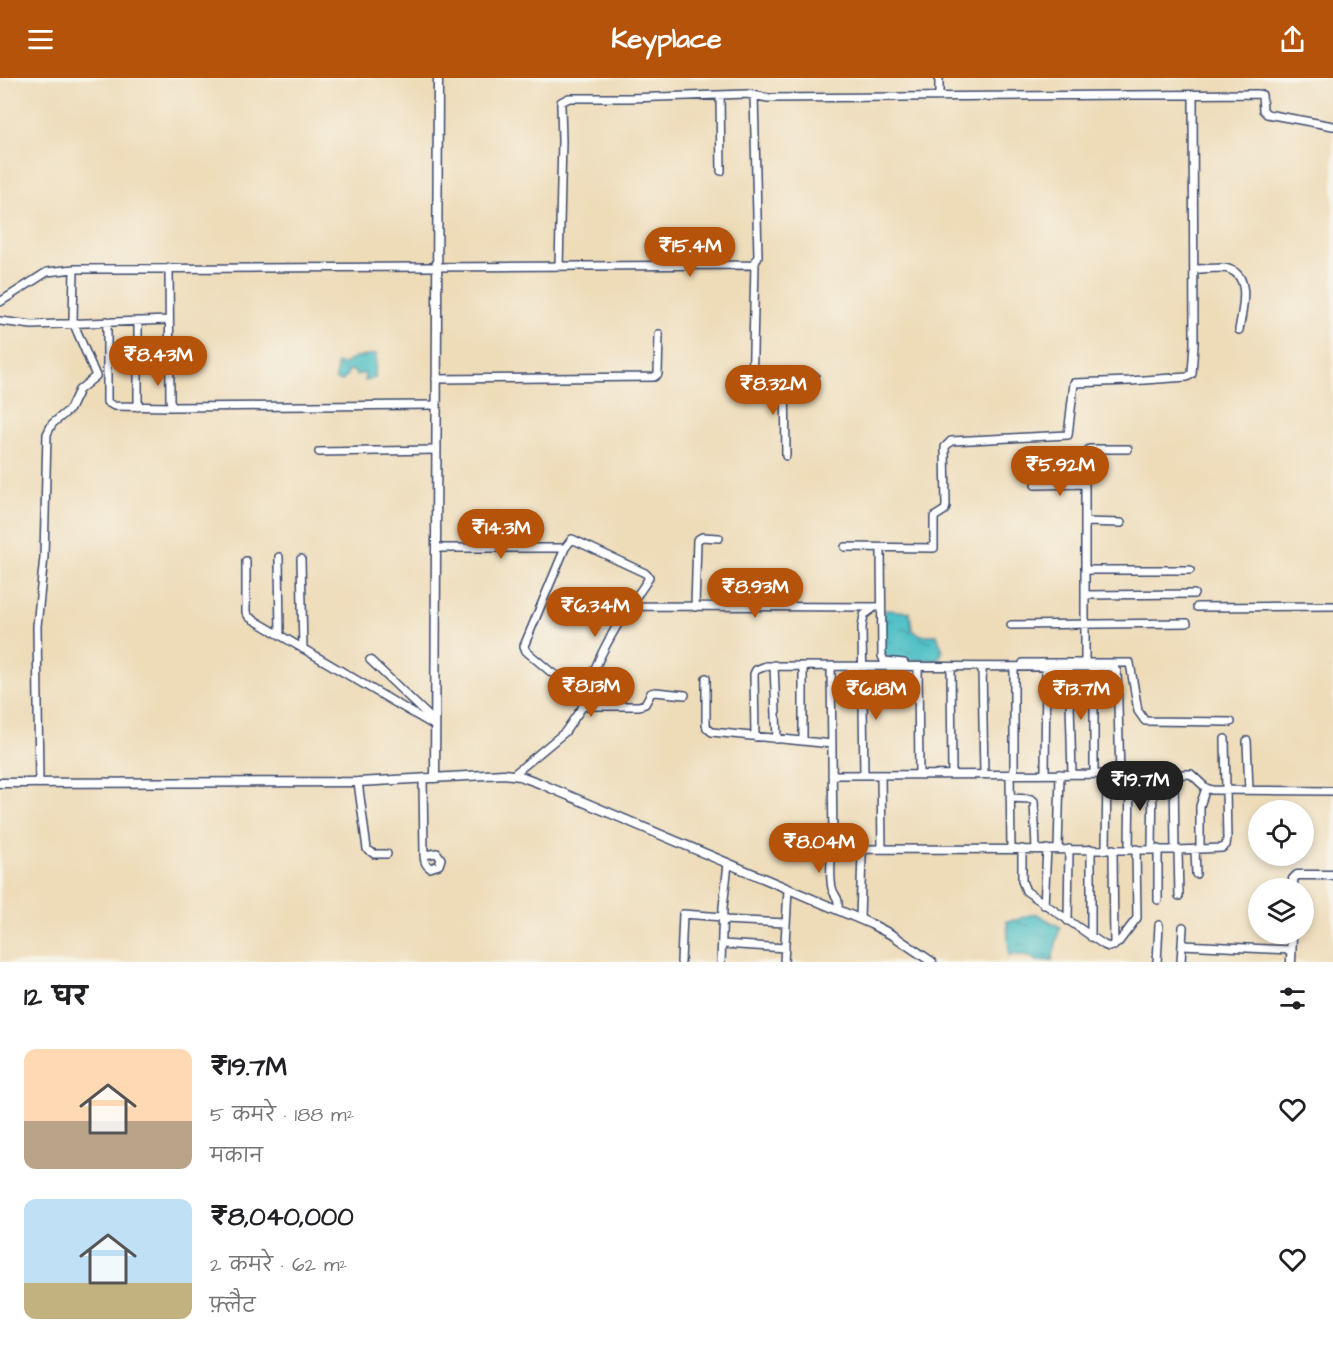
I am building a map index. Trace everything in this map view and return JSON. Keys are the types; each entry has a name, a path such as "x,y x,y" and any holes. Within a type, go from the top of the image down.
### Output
{"street":[{"path":"435,778 438,78"},
{"path":"939,78 939,97"},
{"path":"559,267 561,102 569,98 720,95 754,95 768,98 1260,94 1263,98 1263,110 1267,114 1333,126"},
{"path":"720,95 722,171"},
{"path":"752,395 755,263 758,256 754,95"},
{"path":"844,548 934,548 934,517 945,510 946,506 945,447 951,441 1068,435 1074,383 1190,376 1194,364 1193,95"},
{"path":"0,302 47,272 56,269 559,267 755,263"},
{"path":"169,268 170,400 172,407"},
{"path":"74,269 73,322 96,376 107,390"},
{"path":"1194,269 1227,269 1241,280 1245,290 1239,330"},
{"path":"0,321 32,325 170,320"},
{"path":"107,321 107,402 110,405 172,407 436,405"},
{"path":"138,321 138,407"},
{"path":"436,379 654,377 658,374 659,334"},
{"path":"39,782 37,626 44,557 47,434 52,424 70,409 83,385 96,376"},
{"path":"753,376 815,376"},
{"path":"785,376 786,456"},
{"path":"1084,662 1084,458 1087,450 1128,449"},
{"path":"319,452 436,450"},
{"path":"1035,485 1084,484"},
{"path":"1084,522 1121,522"},
{"path":"695,607 697,540 702,537 719,538"},
{"path":"513,775 559,738 583,706 602,651 629,606 648,580 648,575 577,540 569,541 565,548 524,646 526,651 552,673 587,690"},
{"path":"436,548 565,548"},
{"path":"881,549 878,607 884,662 1130,663 1138,711 1144,721 1231,722"},
{"path":"279,558 280,635"},
{"path":"302,559 303,649"},
{"path":"246,561 247,615 435,724"},
{"path":"1084,570 1190,570"},
{"path":"1084,595 1194,594"},
{"path":"629,606 878,607"},
{"path":"1197,607 1333,606"},
{"path":"864,775 863,619 866,614 878,607"},
{"path":"1011,625 1187,623"},
{"path":"370,660 435,724"},
{"path":"774,665 777,739"},
{"path":"755,737 754,674 760,668 774,665 1113,667 1117,672 1120,774"},
{"path":"803,666 803,741"},
{"path":"831,666 834,844 832,887 839,898 838,910"},
{"path":"918,667 919,774"},
{"path":"951,667 952,774"},
{"path":"982,667 984,774"},
{"path":"1011,849 1010,798 1014,667"},
{"path":"1046,667 1046,774"},
{"path":"1069,667 1072,774"},
{"path":"1094,667 1094,774"},
{"path":"706,678 706,728 717,734 832,744"},
{"path":"583,706 639,706 645,704 651,693 655,692 685,695"},
{"path":"834,844 863,850 1219,849 1226,845 1227,839 1225,739"},
{"path":"1247,741 1250,790"},
{"path":"1058,849 1060,774"},
{"path":"1107,774 1114,946"},
{"path":"1114,946 1137,918 1130,774"},
{"path":"832,775 1174,774 1194,775 1206,788 1212,790 1333,790"},
{"path":"1174,774 1179,896"},
{"path":"0,783 358,782 513,775 539,783 838,910 894,936 932,962"},
{"path":"882,775 882,849"},
{"path":"1153,775 1158,900"},
{"path":"423,779 424,855"},
{"path":"358,782 367,849 374,854 387,854"},
{"path":"1196,874 1200,806 1206,788"},
{"path":"1010,798 1034,801 1036,849"},
{"path":"1022,849 1024,889 1091,937 1104,945 1114,946"},
{"path":"1044,905 1047,849"},
{"path":"1068,921 1069,849"},
{"path":"1091,849 1091,937"},
{"path":"860,920 863,850"},
{"path":"721,962 728,864"},
{"path":"1294,878 1297,875 1333,875"},
{"path":"784,962 788,889"},
{"path":"681,962 682,914 786,923"},
{"path":"1158,962 1159,925"},
{"path":"1181,962 1183,927"},
{"path":"722,944 785,948"},
{"path":"1291,944 1291,962"},
{"path":"1182,945 1291,950"}],"water":[{"path":"376,354 375,378 365,381 365,373 356,375 353,370 348,371 342,381 336,380 337,363 343,365 355,357"},
{"path":"886,610 910,612 912,630 921,635 937,635 943,651 938,660 890,660 882,652 882,616"},
{"path":"1035,913 1060,927 1052,960 1037,961 1027,955 1009,955 1007,921"}]}
